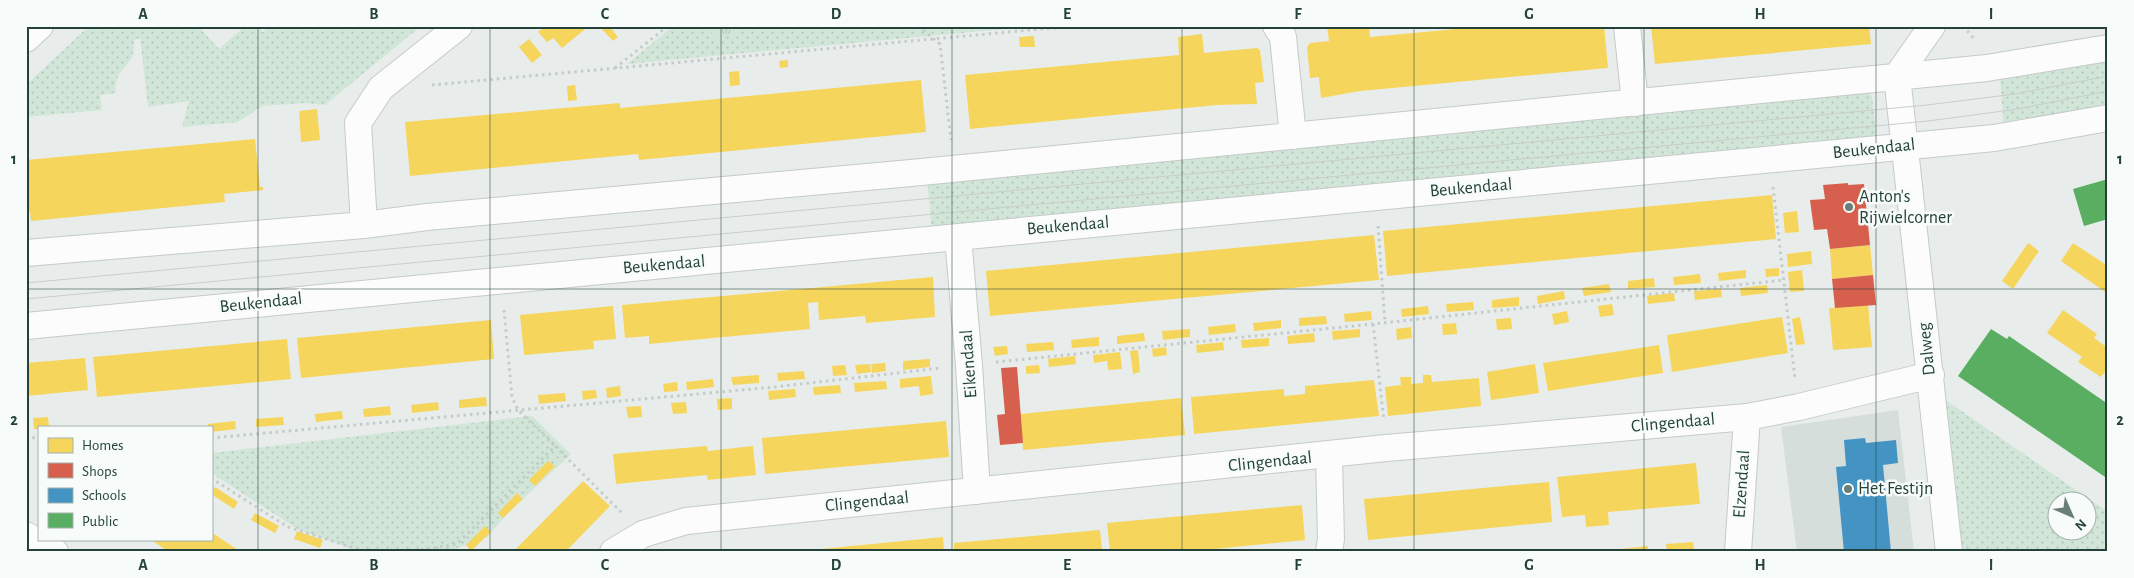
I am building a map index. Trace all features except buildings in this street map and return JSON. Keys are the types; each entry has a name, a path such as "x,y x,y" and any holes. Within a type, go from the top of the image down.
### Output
{"street":[{"path":"26,39 40,26"},
{"path":"364,225 358,122 381,88 459,26"},
{"path":"1276,26 1283,37 1293,136"},
{"path":"1627,26 1634,103"},
{"path":"1898,76 1932,26"},
{"path":"26,253 364,225 1634,103 1987,68 2108,48"},
{"name":"Dalweg","path":"1898,76 1949,552"},
{"name":"Beukendaal","path":"26,326 1994,138 2108,118"},
{"name":"Eikendaal","path":"958,237 977,491"},
{"name":"Clingendaal","path":"613,552 643,534 686,521 1329,456 1386,448 1746,417 1799,407 1930,375"},
{"name":"Elzendaal","path":"1738,552 1746,417"},
{"path":"1329,456 1331,539 1329,552"},
{"path":"26,536 55,552"}],"path":[{"path":"615,68 668,26"},
{"path":"918,26 940,44 954,169"},
{"path":"425,86 1074,26"},
{"path":"1963,26 1967,29"},
{"path":"1770,160 1799,407"},
{"path":"1375,197 1386,323"},
{"path":"501,280 512,397 518,410 643,534"},
{"path":"1373,324 1386,448"},
{"path":"408,552 457,544 556,446"},
{"path":"212,479 288,527 367,552"}],"shaded area":[{"name":"Het Festijn","path":"1898,410 1914,552 1797,552 1781,427"}],"green space":[{"path":"89,26 190,26 192,28 198,26 219,49 245,26 257,26 263,32 270,26 421,26 325,105 305,103 262,106 238,122 182,127 189,101 148,107 140,38 134,40 132,57 118,77 116,93 100,95 102,110 26,117 26,85"},
{"path":"673,26 1038,26 627,64"},
{"path":"710,26 734,26 737,32 715,41"},
{"path":"2108,60 2108,112 2004,130 2000,76 2034,74"},
{"path":"1867,91 1872,96 1876,133 1873,139 932,232 927,178"},
{"path":"1944,399 2076,490 2046,490 2046,540 2096,540 2096,504 2108,512 2108,552 1962,552"},
{"path":"532,416 571,454 510,511 487,537 452,550 433,552 361,552 299,530 212,474 212,453"}],"tram line":[{"path":"26,283 1927,105 2015,94 2108,76"},
{"path":"26,299 1928,121 2018,109 2108,91"}],"place":[{"name":"Anton's Rijwielcorner","path":"1849,207"},
{"name":"Het Festijn","path":"1848,489"}]}
